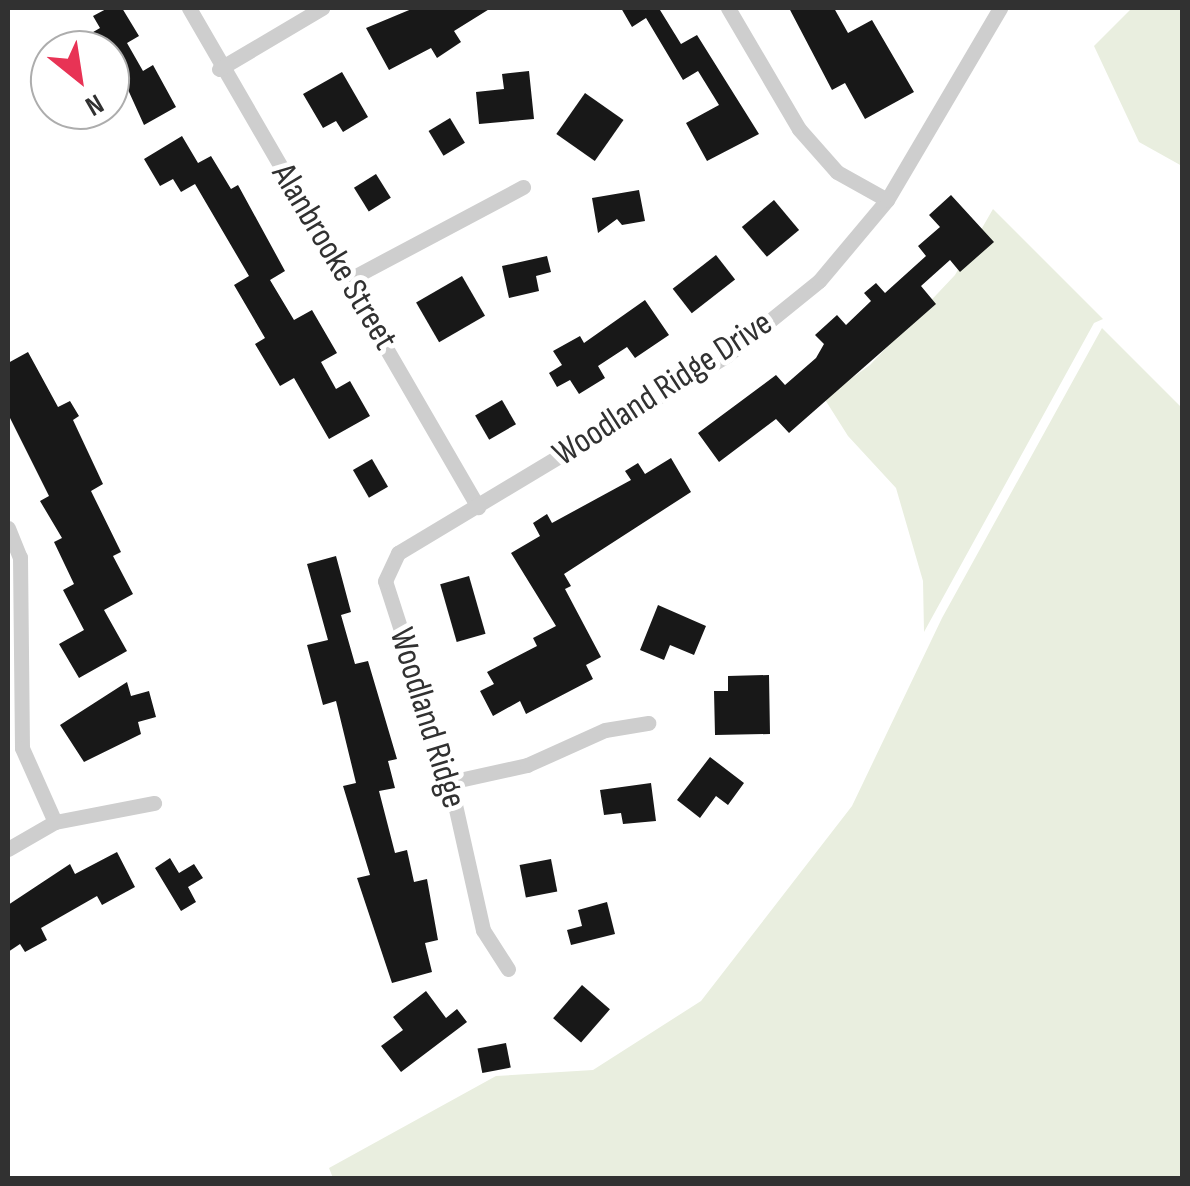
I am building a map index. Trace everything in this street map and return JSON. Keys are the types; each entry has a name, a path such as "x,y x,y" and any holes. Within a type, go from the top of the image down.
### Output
{"street":[{"name":"Alanbrooke Street","path":"189,8 219,69 350,279 478,507"},
{"path":"219,69 322,8"},
{"path":"728,8 798,129 838,172 886,200"},
{"name":"Woodland Ridge Drive","path":"478,507 726,356 820,281 886,200 1000,8"},
{"path":"350,279 522,187"},
{"name":"Woodland Ridge","path":"478,507 398,553 386,580 450,782 483,930 508,969"},
{"path":"8,528 20,558 22,748 55,822"},
{"path":"450,782 527,765 605,730 648,723"},
{"path":"8,850 55,822 154,802"}],"shaded area":[{"path":"1132,8 1182,8 1182,166 1139,142 1094,46"},
{"path":"993,209 1103,319 1094,323 924,632 923,581 896,488 848,436 824,398 870,365 955,275"},
{"path":"1102,328 1182,408 1182,1178 333,1178 329,1168 496,1076 593,1070 701,1001 852,806 942,618"}],"building":[{"path":"108,8 122,8 139,36 130,41 130,30 97,30 100,28 93,16"},
{"path":"414,8 491,8 454,31 461,42 437,58 431,48 389,70 366,28"},
{"path":"621,8 664,8 660,10 681,44 697,35 759,134 707,161 686,123 719,105 698,71 683,80 646,18 632,27"},
{"path":"789,8 834,8 848,33 872,20 914,92 865,119 845,83 832,90"},
{"path":"130,48 143,71 153,65 176,107 144,125 130,94"},
{"path":"529,71 534,119 479,124 476,92 504,89 502,74"},
{"path":"342,72 368,117 343,132 336,121 323,128 303,94"},
{"path":"585,93 624,120 595,161 556,134"},
{"path":"450,118 465,143 444,156 429,131"},
{"path":"182,136 198,163 211,156 231,189 238,185 285,271 270,280 294,320 312,310 337,353 321,362 336,389 350,381 370,416 329,439 294,378 280,386 255,344 265,338 234,285 249,276 195,184 181,192 173,179 160,186 144,159"},
{"path":"376,174 391,198 369,212 354,188"},
{"path":"639,190 645,221 622,225 617,219 598,233 592,198"},
{"path":"951,195 994,242 960,272 950,260 921,286 936,304 789,433 776,419 719,462 698,433 776,375 785,385 816,358 824,344 815,335 837,315 846,325 871,301 864,293 876,283 885,293 926,256 918,246 940,227 929,215"},
{"path":"774,200 799,230 767,257 742,227"},
{"path":"716,255 735,279 692,313 673,289"},
{"path":"547,256 551,272 536,276 539,291 509,298 502,266"},
{"path":"462,276 485,316 439,342 416,302"},
{"path":"645,300 669,335 635,358 627,347 598,366 605,378 579,394 570,380 557,387 549,373 562,365 553,351 580,336 584,343"},
{"path":"28,352 58,407 70,401 79,416 73,420 103,484 91,491 121,552 113,556 133,594 104,610 127,651 79,678 59,644 84,630 63,590 74,584 54,542 62,538 40,501 49,496 8,414 8,363"},
{"path":"502,400 516,424 489,440 475,416"},
{"path":"671,458 691,492 564,574 571,586 565,589 601,657 586,665 593,679 526,714 520,701 493,716 480,691 494,684 487,672 537,646 533,638 556,626 511,553 540,536 533,523 547,514 552,523 631,480 625,471 638,463 645,474"},
{"path":"372,459 388,487 369,498 353,470"},
{"path":"336,556 351,612 341,615 355,664 368,661 397,759 388,761 395,788 379,791 395,853 407,850 414,882 427,879 438,940 425,943 432,972 392,983 357,878 370,875 343,786 356,783 336,701 323,705 307,645 328,640 307,564"},
{"path":"469,576 486,634 457,642 440,584"},
{"path":"658,605 706,626 694,655 670,645 664,660 640,650"},
{"path":"769,675 770,734 715,735 714,691 728,691 728,676"},
{"path":"127,682 131,696 149,691 156,717 138,722 141,734 84,762 60,725"},
{"path":"710,757 744,783 728,805 716,796 700,818 677,800"},
{"path":"651,783 656,821 623,824 621,813 604,815 600,790"},
{"path":"117,852 135,887 102,905 97,896 41,928 47,940 25,952 20,944 8,952 8,905 70,864 75,874"},
{"path":"170,858 179,873 194,864 203,878 188,887 196,902 181,911 155,868"},
{"path":"551,859 557,891 526,897 520,865"},
{"path":"607,902 615,934 571,945 567,930 582,926 578,910"},
{"path":"582,985 610,1009 581,1042 553,1018"},
{"path":"426,991 446,1018 457,1009 467,1022 401,1072 381,1046 403,1030 393,1017"},
{"path":"506,1043 511,1068 482,1073 478,1049"}]}
